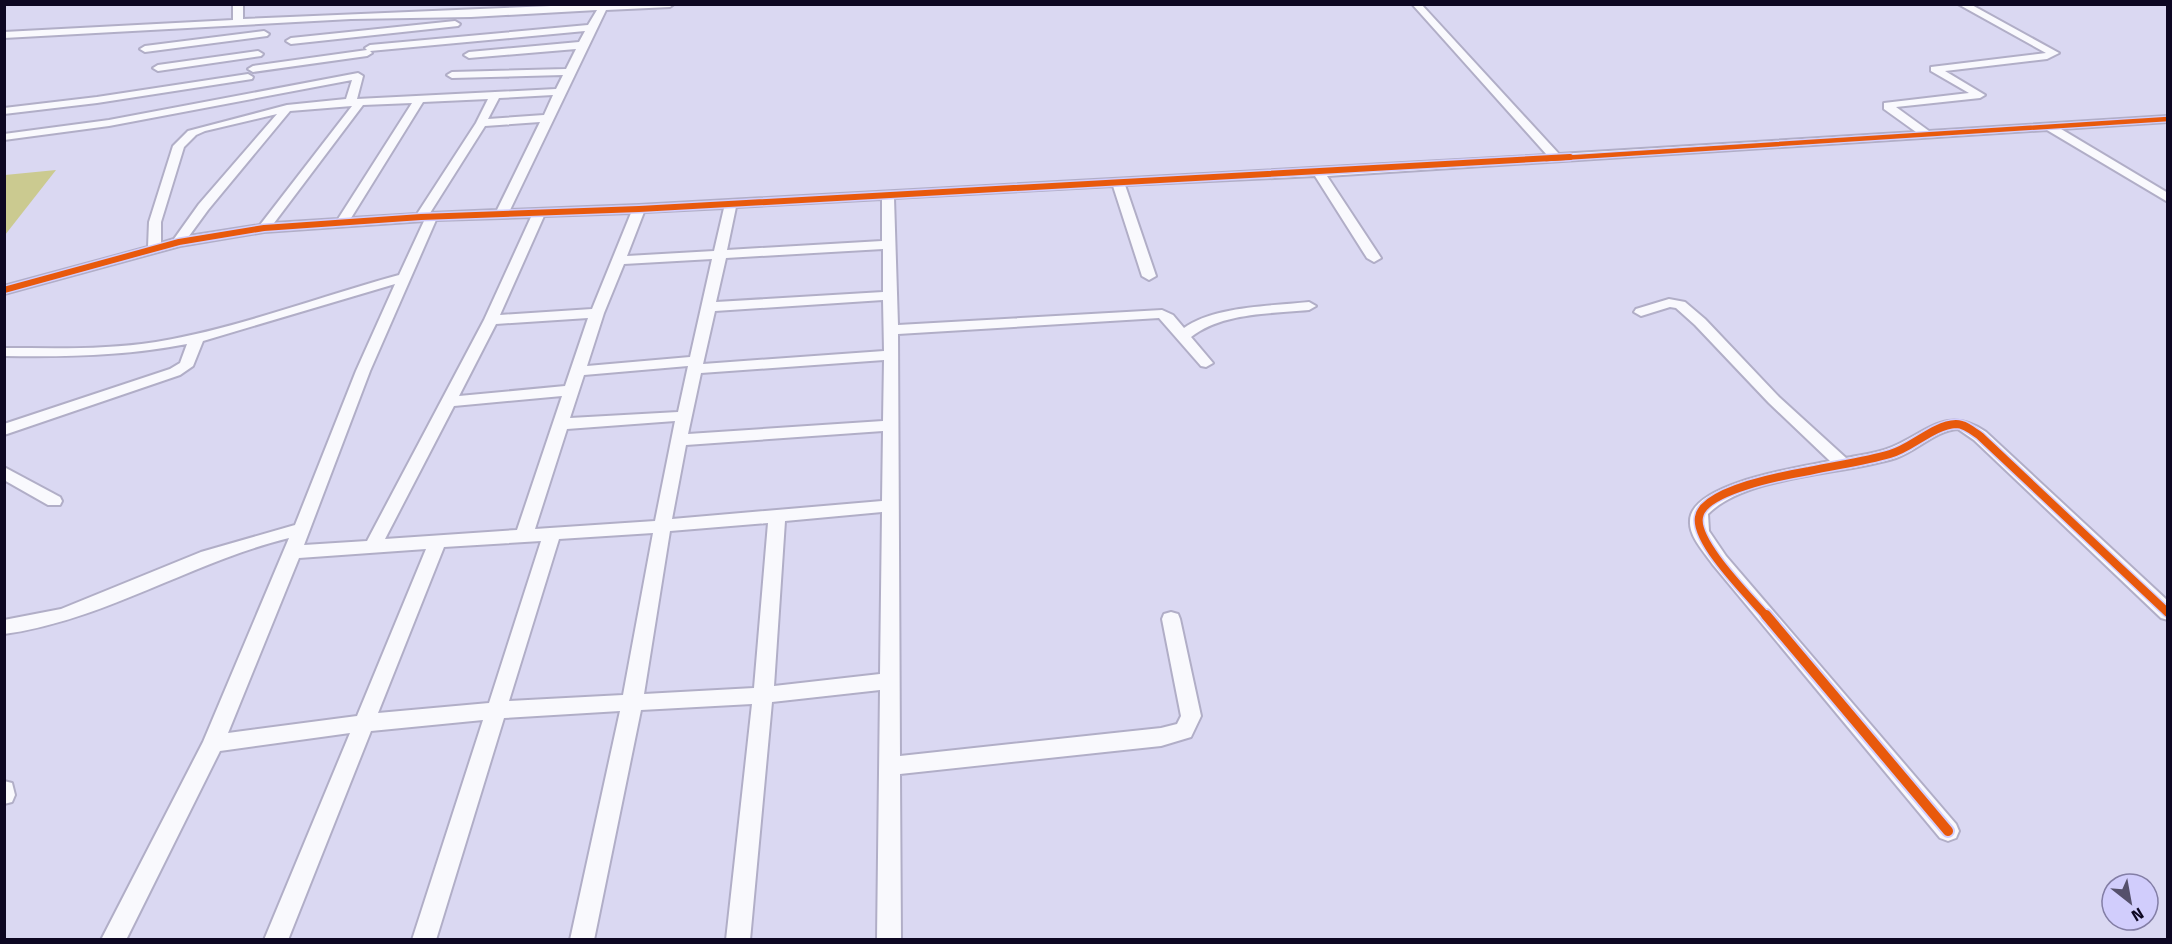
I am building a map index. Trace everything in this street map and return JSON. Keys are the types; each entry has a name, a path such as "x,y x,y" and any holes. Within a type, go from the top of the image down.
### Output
{"street":[{"path":"238,4 238,23"},
{"path":"4,35 670,4"},
{"path":"1416,4 1555,157"},
{"path":"1928,135 1887,107 1888,105 1980,94 1935,69 2047,56 2054,52 1962,4"},
{"path":"501,215 591,28 605,6"},
{"path":"264,228 289,198 355,103 357,76 368,51 377,16"},
{"path":"241,98 270,21"},
{"path":"291,41 477,21"},
{"path":"4,111 97,100 368,51 591,28"},
{"path":"145,49 264,34"},
{"path":"470,55 583,45"},
{"path":"158,68 258,54"},
{"path":"452,75 570,72"},
{"path":"4,137 84,127 357,76"},
{"path":"154,248 157,213 179,146 186,138 201,129 288,108 560,92"},
{"path":"113,939 213,743 302,530 363,371 406,277 427,217 495,95"},
{"path":"84,127 97,100"},
{"path":"342,222 419,100"},
{"path":"179,242 200,210 246,160 288,108"},
{"path":"481,123 547,118"},
{"path":"4,290 179,242 264,228 427,217 639,209 1319,173 2168,119"},
{"path":"2048,126 2168,198"},
{"path":"1319,173 1374,258"},
{"path":"1118,182 1149,276"},
{"path":"888,195 891,355 889,939"},
{"path":"582,939 632,703 684,416 731,204"},
{"path":"524,535 597,313 639,209"},
{"path":"373,546 491,320 539,213"},
{"path":"618,260 889,245"},
{"path":"4,352 109,351 198,338 406,277"},
{"path":"709,307 889,296"},
{"path":"1641,312 1669,303 1680,305 1700,322 1782,407 1842,463"},
{"path":"1183,336 1190,329 1204,322 1309,306"},
{"path":"491,320 597,313"},
{"path":"890,330 1162,314 1206,363"},
{"path":"4,430 175,372 186,366 198,338"},
{"path":"579,371 891,355"},
{"path":"449,402 573,390"},
{"path":"561,424 684,416"},
{"path":"680,440 891,425"},
{"path":"1948,831 1733,577 1704,538 1699,524 1700,512 1712,500 1785,476 1889,454 1909,447 1947,426 1963,425 1980,436 2168,613"},
{"path":"4,472 54,501"},
{"path":"292,552 663,526 890,506"},
{"path":"738,939 763,695 777,517"},
{"path":"4,627 49,620 98,604 224,550 302,530"},
{"path":"424,939 552,533"},
{"path":"276,939 438,541"},
{"path":"889,766 1161,736 1184,731 1191,716 1171,619"},
{"path":"213,743 365,723 498,710 763,695 890,681"},
{"path":"4,790 4,795"}],"shaded area":[{"path":"56,170 5,235 5,175"}],"cycle path":[{"path":"4,290 179,242 264,228 421,217 639,209 1350,171 2168,119"},
{"path":"1948,831 1712,551 1701,531 1698,518 1700,512 1711,501 1731,491 1787,475 1890,454 1942,428 1959,424 1980,436 2168,613"}]}
